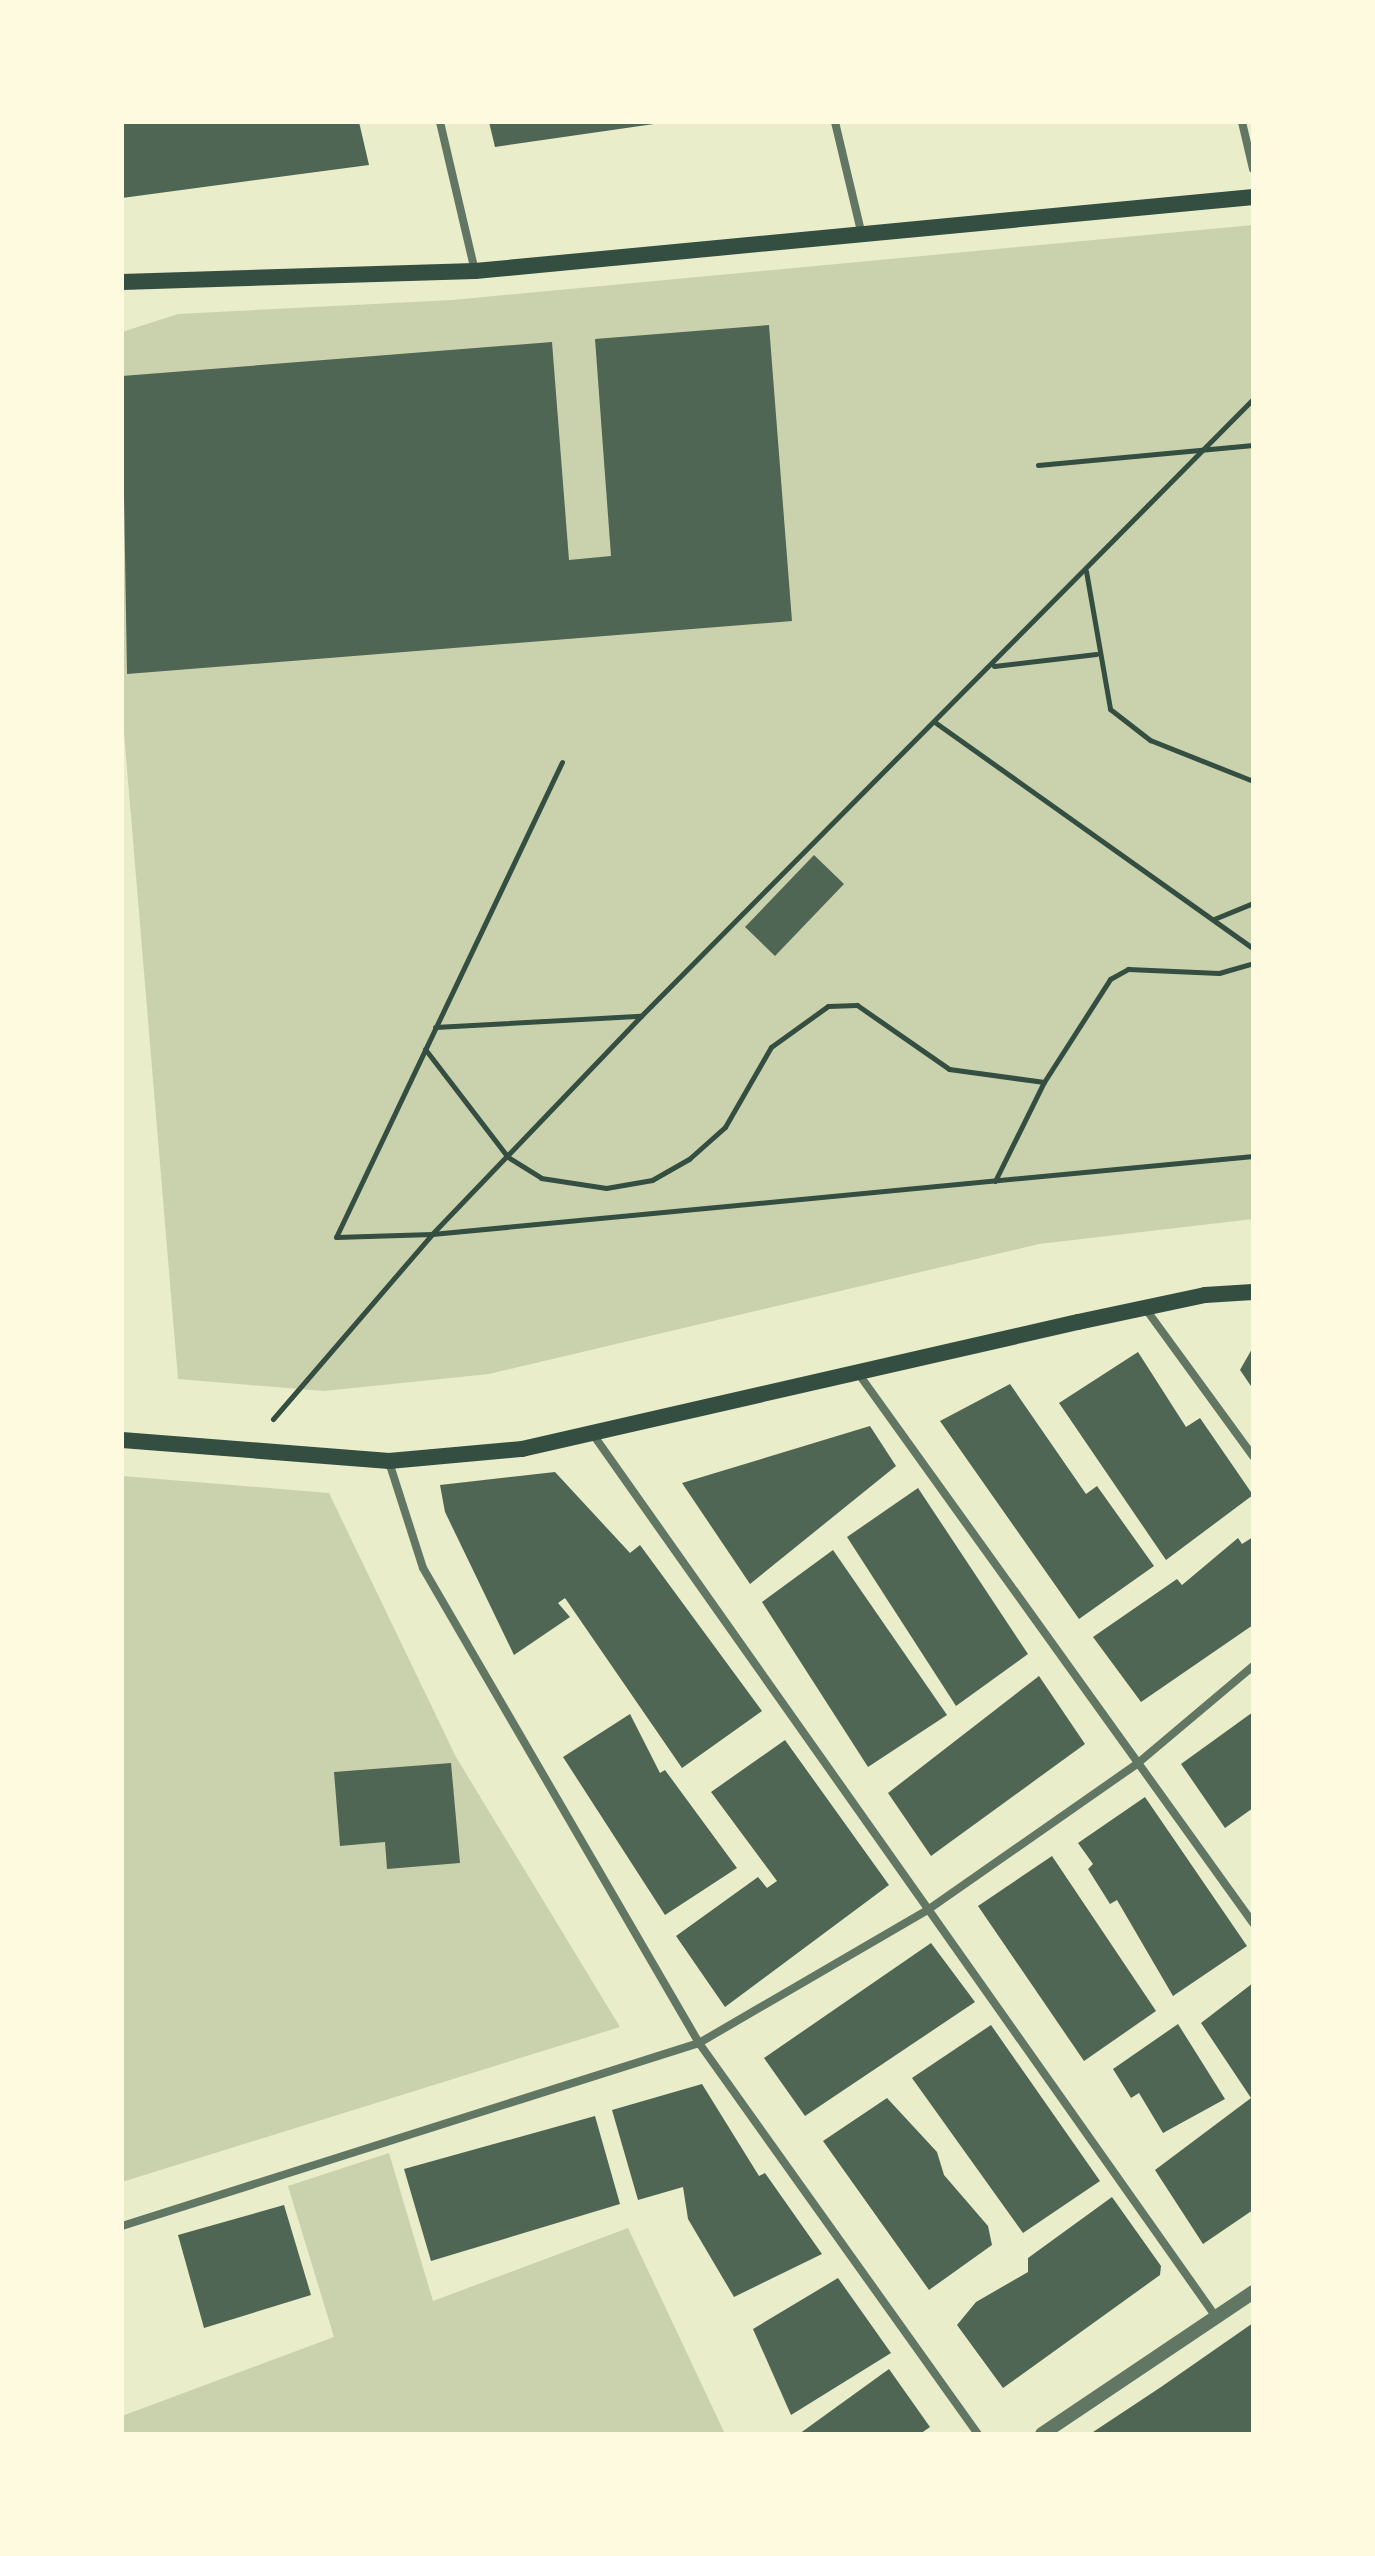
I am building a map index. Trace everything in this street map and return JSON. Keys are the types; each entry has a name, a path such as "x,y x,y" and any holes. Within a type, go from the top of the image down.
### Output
{"main road":[{"path":"122,282 475,271 861,231 1253,197"},
{"path":"122,1440 389,1461 522,1449 1145,1308 1253,1292"}],"street":[{"path":"440,122 475,271"},
{"path":"835,122 861,231"},
{"path":"1242,122 1253,169"},
{"path":"1145,1308 1253,1456"},
{"path":"857,1372 1253,1923"},
{"path":"592,1433 1216,2317"},
{"path":"389,1461 423,1568 699,2043 978,2434"},
{"path":"122,2226 699,2043 929,1909 1138,1763 1253,1666"},
{"path":"1042,2434 1253,2292"}],"path":[{"path":"246,1450 432,1234 641,1016 993,666 1253,399"},
{"path":"1038,465 1253,445"},
{"path":"1086,571 1096,654 1110,709 1125,726 1253,781"},
{"path":"993,666 1096,654"},
{"path":"936,723 1253,948"},
{"path":"562,762 336,1237 432,1234 1253,1156"},
{"path":"1213,920 1253,903"},
{"path":"995,1181 1044,1082 1110,979 1128,969 1219,973 1253,963"},
{"path":"425,1049 508,1157 541,1178 573,1185 652,1180 725,1127 771,1047 828,1006 857,1005 949,1069 1044,1082"},
{"path":"435,1027 641,1016"}],"green space":[{"path":"1253,225 1253,1219 1039,1244 489,1374 324,1391 178,1379 122,709 122,332 178,314 452,300"},
{"path":"122,1476 329,1493 456,1757 620,2027 122,2182"},
{"path":"389,2153 433,2301 628,2228 725,2434 122,2434 122,2416 334,2337 288,2186"}],"building":[{"path":"122,122 359,122 369,165 122,198"},
{"path":"489,122 654,122 654,124 495,147"},
{"path":"769,325 792,621 127,674 122,376 552,342 569,560 611,556 595,339"},
{"path":"814,855 844,884 775,956 745,927"},
{"path":"1253,1347 1253,1389 1240,1370"},
{"path":"1138,1352 1186,1427 1200,1418 1253,1495 1166,1560 1059,1403"},
{"path":"1010,1384 1086,1494 1097,1486 1154,1566 1079,1619 940,1421"},
{"path":"870,1426 896,1466 750,1584 682,1483"},
{"path":"555,1472 630,1553 640,1545 762,1711 682,1768 565,1598 558,1603 570,1617 514,1655 445,1512 440,1485"},
{"path":"918,1488 1028,1654 956,1706 847,1537"},
{"path":"1253,1537 1253,1625 1141,1702 1093,1637 1177,1579 1182,1585 1238,1538 1242,1544"},
{"path":"833,1550 947,1715 868,1767 762,1602"},
{"path":"1039,1676 1085,1744 931,1856 888,1793"},
{"path":"1253,1712 1253,1808 1225,1828 1181,1764"},
{"path":"630,1714 660,1773 665,1770 737,1868 665,1915 563,1757"},
{"path":"785,1740 889,1885 725,2007 676,1936 758,1877 767,1888 777,1881 711,1792"},
{"path":"451,1763 460,1863 387,1869 385,1842 340,1846 334,1772"},
{"path":"1145,1797 1247,1946 1173,1996 1117,1900 1110,1904 1088,1869 1093,1864 1078,1843"},
{"path":"1052,1856 1156,2011 1084,2061 978,1906"},
{"path":"931,1943 975,2002 805,2116 764,2058"},
{"path":"1253,1983 1253,2210 1203,2244 1155,2170 1251,2098 1201,2023"},
{"path":"1178,2024 1225,2099 1163,2133 1139,2093 1131,2098 1113,2069"},
{"path":"991,2025 1100,2181 1023,2233 912,2078"},
{"path":"702,2084 759,2176 765,2173 822,2254 734,2297 688,2219 683,2187 638,2200 612,2110"},
{"path":"887,2098 937,2152 944,2175 988,2226 992,2245 929,2290 823,2141"},
{"path":"595,2116 620,2204 431,2261 404,2169"},
{"path":"1112,2197 1161,2266 1160,2275 1003,2388 957,2325 976,2302 1028,2272 1028,2258"},
{"path":"284,2205 311,2295 204,2328 178,2235"},
{"path":"838,2278 891,2353 791,2415 753,2329"},
{"path":"1253,2323 1253,2434 1090,2434 1161,2387"},
{"path":"889,2369 930,2427 920,2434 799,2434"}]}
